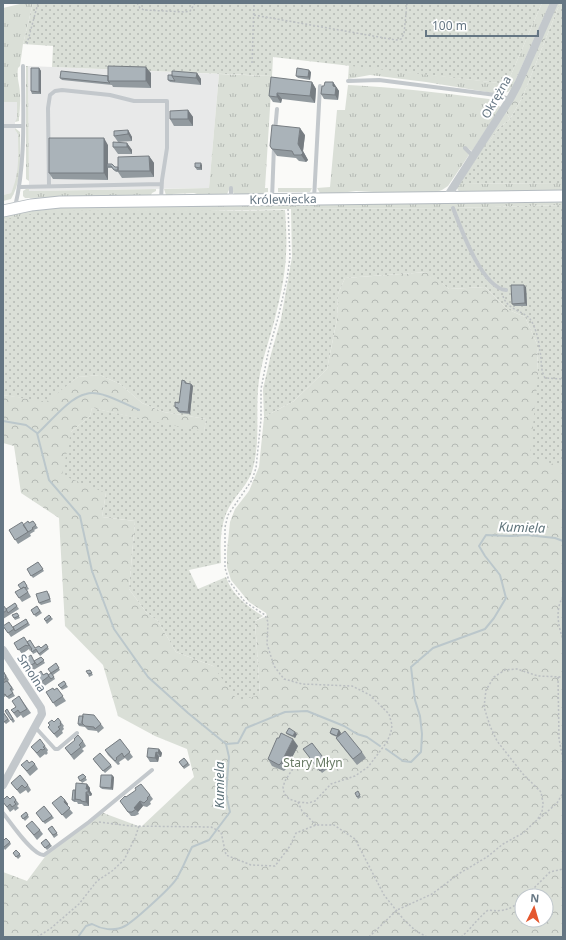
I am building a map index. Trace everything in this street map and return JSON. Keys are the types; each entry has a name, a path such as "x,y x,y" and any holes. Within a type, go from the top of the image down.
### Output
{"main road":[{"name":"Królewiecka","path":"3,211 36,204 60,202 563,196"}],"street":[{"name":"Okrężna","path":"447,197 510,99 554,3"},
{"name":"Smolna","path":"3,650 41,708 42,716 35,727"},
{"path":"3,785 35,727"}],"lane":[{"path":"15,208 20,187 23,151 23,66"},
{"path":"348,81 379,80 414,87 496,95 510,99"},
{"path":"314,199 320,86"},
{"path":"49,186 48,102 53,93 62,90 110,94 134,101 167,101 167,148 161,184 161,201"},
{"path":"275,135 277,109"},
{"path":"3,126 23,126"},
{"path":"272,199 274,143"},
{"path":"465,148 473,156"},
{"path":"20,187 161,184"},
{"path":"231,188 231,200"},
{"path":"453,208 464,236 488,280 494,286 503,290"},
{"path":"35,727 55,749 58,749 77,733"},
{"path":"3,814 32,849 41,856 48,854 152,770"}],"path":[{"path":"27,44 38,3"},
{"path":"137,3 140,8 144,10 185,12 190,11 195,3"},
{"path":"252,63 254,3"},
{"path":"254,14 396,40 401,39 404,34 407,3"},
{"path":"288,199 290,257 287,279 268,353 261,389 261,419 256,468 252,480 228,515 225,527 225,568 228,581 245,602 265,615 268,622 267,644 274,666 284,679 302,684 352,686 370,696 389,714 391,720 391,732 387,742 362,772 346,780 336,781 331,784 321,796 308,803 289,799 284,794 285,781 300,757"},
{"path":"503,290 504,300 529,318 536,335 540,352 541,372 545,378 563,379"},
{"path":"563,597 560,601 558,624 563,639"},
{"path":"537,820 542,812 543,803 541,792 523,774 497,741 484,707 486,690 494,677 505,670 517,669 538,676 563,677"},
{"path":"558,677 559,739 563,759"},
{"path":"369,937 397,910 432,894 460,873 487,857 503,844 523,833 557,803 563,793"},
{"path":"298,802 302,812 316,825"},
{"path":"89,822 139,826 211,827 221,832 226,854 251,865 275,866 290,846 296,833 316,825 334,825 355,839 384,894 404,920 416,931 428,937"},
{"path":"37,937 50,929 79,904 97,881 112,871 124,860 139,826"},
{"path":"535,888 550,872 563,869"},
{"path":"460,937 488,910 501,912 514,907"}],"shaded area":[{"path":"28,66 219,74 209,188 29,191"},
{"path":"3,102 17,102 17,119 15,122 15,130 18,134 18,168 16,182 11,193 3,195"}],"green space":[{"path":"24,3 33,3 23,44 20,66 18,68 20,106 19,121 15,122 17,118 17,102 3,102 3,8"},
{"path":"33,3 542,3 507,84 273,57 272,76 52,67 53,46 23,44"},
{"path":"542,3 550,3 512,88 508,92 493,93 370,75 348,79 349,65 507,84"},
{"path":"557,3 560,3 522,98 510,119 506,112"},
{"path":"560,3 563,3 563,183 460,184 498,129 510,119 522,98"},
{"path":"26,66 28,66 29,181 26,179"},
{"path":"219,74 272,76 265,188 268,188 268,192 235,195 230,188 226,196 200,195 194,193 173,194 171,197 166,195 164,189 209,188"},
{"path":"348,85 436,92 489,99 494,104 501,107 472,151 466,147 469,155 448,186 442,190 433,193 356,191 320,193 317,188 330,187 337,110 345,110"},
{"path":"506,112 510,119 498,129 461,184 563,183 563,192 460,193 456,187"},
{"path":"15,128 20,132 19,175 15,191 11,199 3,201 3,195 11,193 16,178 18,134"},
{"path":"278,188 312,188 310,192 278,192"},
{"path":"29,189 29,191 156,189 156,191 151,195 157,195 25,198 23,196 23,191"},
{"path":"563,199 563,205 453,208 64,212 3,220 3,215 50,206"},
{"path":"563,205 563,465 560,466 530,457 538,374 537,344 525,317 507,309 485,287 449,289 428,272 345,278 338,294 337,319 327,369 294,401 264,417 263,389 281,319 292,257 291,209 453,208"},
{"path":"285,210 285,271 279,303 259,380 256,448 253,468 247,482 229,508 223,523 221,538 221,563 189,570 198,589 226,577 236,595 252,609 263,616 255,621 260,695 238,701 213,666 176,652 158,621 146,612 129,589 135,521 102,517 106,493 62,475 71,432 90,416 92,408 204,432 206,419 164,412 142,403 120,384 100,375 78,377 46,402 3,395 3,220 19,216 68,211"},
{"name":"Stary Młyn","path":"429,272 449,289 485,287 507,309 525,317 537,344 538,374 560,466 563,465 563,937 3,937 3,872 27,881 47,854 102,812 141,827 194,777 187,749 155,736 118,716 103,665 65,626 59,518 21,493 14,446 3,443 3,395 46,401 78,377 100,375 120,384 142,403 164,412 206,419 204,433 92,408 90,416 71,432 106,493 102,517 135,521 129,589 146,612 158,621 176,652 213,666 260,695 255,621 267,616 266,613 249,602 231,580 227,567 230,522 235,509 249,491 259,467 264,417 294,401 327,369 337,319 338,294 345,278"}],"building":[{"path":"108,66 146,67 146,81 108,81"},
{"path":"31,68 39,68 39,92 31,91"},
{"path":"297,68 309,70 308,77 296,76"},
{"path":"61,71 108,76 108,81 110,83 60,78"},
{"path":"172,71 197,73 196,78 172,76"},
{"path":"168,75 172,75 175,81 168,80"},
{"path":"271,77 312,82 310,96 277,93 277,97 269,96"},
{"path":"325,82 333,82 333,86 336,87 335,95 321,94 322,86 324,86"},
{"path":"188,110 188,119 170,119 170,111"},
{"path":"272,125 300,128 298,144 303,153 301,155 294,155 292,151 272,149 270,146"},
{"path":"128,130 128,134 114,136 114,131"},
{"path":"49,138 104,138 104,173 49,173"},
{"path":"113,142 127,143 127,147 113,147"},
{"path":"149,156 150,171 118,171 118,157"},
{"path":"195,163 201,163 200,168 195,167"},
{"path":"107,164 112,164 115,167 118,167 118,170 114,170 111,166 107,166"},
{"path":"511,285 524,285 525,303 512,304"},
{"path":"182,380 185,381 185,383 191,384 188,412 178,411 178,408 175,407 175,402 179,403"},
{"path":"28,521 29,523 33,521 36,525 28,532 23,525"},
{"path":"22,522 28,532 15,540 9,530"},
{"path":"38,562 43,569 31,576 27,569"},
{"path":"24,581 27,586 21,589 18,585"},
{"path":"24,587 28,592 19,598 15,592"},
{"path":"47,591 50,599 39,603 36,594"},
{"path":"15,603 17,606 8,613 6,609"},
{"path":"3,605 7,610 3,613"},
{"path":"37,606 40,611 34,615 31,610"},
{"path":"17,613 19,616 14,618 12,615"},
{"path":"49,615 51,617 46,621 44,619"},
{"path":"26,619 28,623 15,631 13,627"},
{"path":"9,622 14,629 8,633 3,626"},
{"path":"24,637 29,645 26,645 18,650 14,643"},
{"path":"30,640 35,648 39,646 41,648 46,644 48,647 39,654 36,649 32,652 32,649 27,642"},
{"path":"31,655 35,663 29,666 25,659"},
{"path":"41,657 44,660 37,665 34,661"},
{"path":"56,663 59,668 51,673 48,669"},
{"path":"90,670 92,673 88,674 86,671"},
{"path":"3,671 6,678 3,680"},
{"path":"41,671 43,675 47,673 49,676 40,683 35,676"},
{"path":"51,673 54,677 51,679 48,675"},
{"path":"7,681 12,688 10,689 13,693 7,697 5,694 3,695 3,683"},
{"path":"64,681 66,684 61,688 58,685"},
{"path":"53,688 54,690 57,688 63,696 53,703 46,692"},
{"path":"19,696 27,709 20,713 18,710 14,713 11,710 16,707 12,701"},
{"path":"7,709 13,719 11,720 5,711"},
{"path":"3,712 8,719 4,722 3,721"},
{"path":"83,714 94,715 101,724 95,729 94,727 85,726 82,723"},
{"path":"79,716 83,716 83,724 78,724"},
{"path":"58,718 61,722 61,725 58,727 60,729 54,734 48,727 50,725 48,723 52,720 54,722"},
{"path":"289,728 295,732 293,736 286,733"},
{"path":"332,728 339,730 337,736 330,733"},
{"path":"345,731 362,752 353,759 336,738"},
{"path":"281,733 293,739 279,765 268,759 277,738 279,738"},
{"path":"78,735 83,741 79,745 81,747 71,755 65,748 75,740 74,739"},
{"path":"40,739 45,746 43,747 45,749 41,749 37,753 31,747"},
{"path":"120,739 130,752 124,757 122,753 116,758 117,759 115,761 105,750"},
{"path":"312,743 329,765 320,771 303,749"},
{"path":"148,748 159,749 158,753 156,752 155,758 147,757"},
{"path":"100,753 111,765 103,771 93,759"},
{"path":"184,758 188,763 183,767 179,762"},
{"path":"27,760 29,763 32,761 35,764 27,771 21,765"},
{"path":"83,774 86,777 80,781 78,777"},
{"path":"20,775 28,785 25,788 22,785 17,790 11,783"},
{"path":"101,775 112,775 111,788 100,787"},
{"path":"76,783 87,784 86,789 88,789 88,792 86,792 86,802 75,799"},
{"path":"141,784 150,795 144,803 140,801 134,808 136,809 132,812 128,812 120,801 125,796 126,797 136,790 135,788"},
{"path":"73,790 75,790 75,800 72,800"},
{"path":"358,791 360,795 357,797 355,793"},
{"path":"7,796 10,799 13,796 16,800 14,802 16,804 12,807 10,804 7,807 3,802"},
{"path":"61,796 70,808 62,815 52,803"},
{"path":"44,806 52,816 43,822 36,813"},
{"path":"26,812 28,815 23,819 21,816"},
{"path":"32,821 40,830 34,835 26,826"},
{"path":"52,826 57,833 53,835 48,829"},
{"path":"6,838 10,842 3,847 3,841"},
{"path":"46,839 50,844 45,848 41,843"},
{"path":"16,850 20,854 16,857 13,853"}],"waterway":[{"path":"38,433 60,410 73,400 88,393 107,396 139,410"},
{"path":"3,421 26,425 37,433 49,480 80,516 92,571 114,629 148,677 188,713 226,744"},
{"name":"Kumiela","path":"386,749 403,761 411,762 421,752 422,734 420,716 415,700 411,667 433,648 485,629 494,618 506,598 500,575 479,546 486,535 527,535 555,538 563,541"},
{"name":"Kumiela","path":"226,744 238,743 246,728 285,712 307,711 344,726 357,734 367,737 380,746"},
{"name":"Kumiela","path":"78,937 86,926 92,924 103,928 116,929 130,923 174,882 192,847 209,840 230,812 226,794 229,757 226,744"}]}
